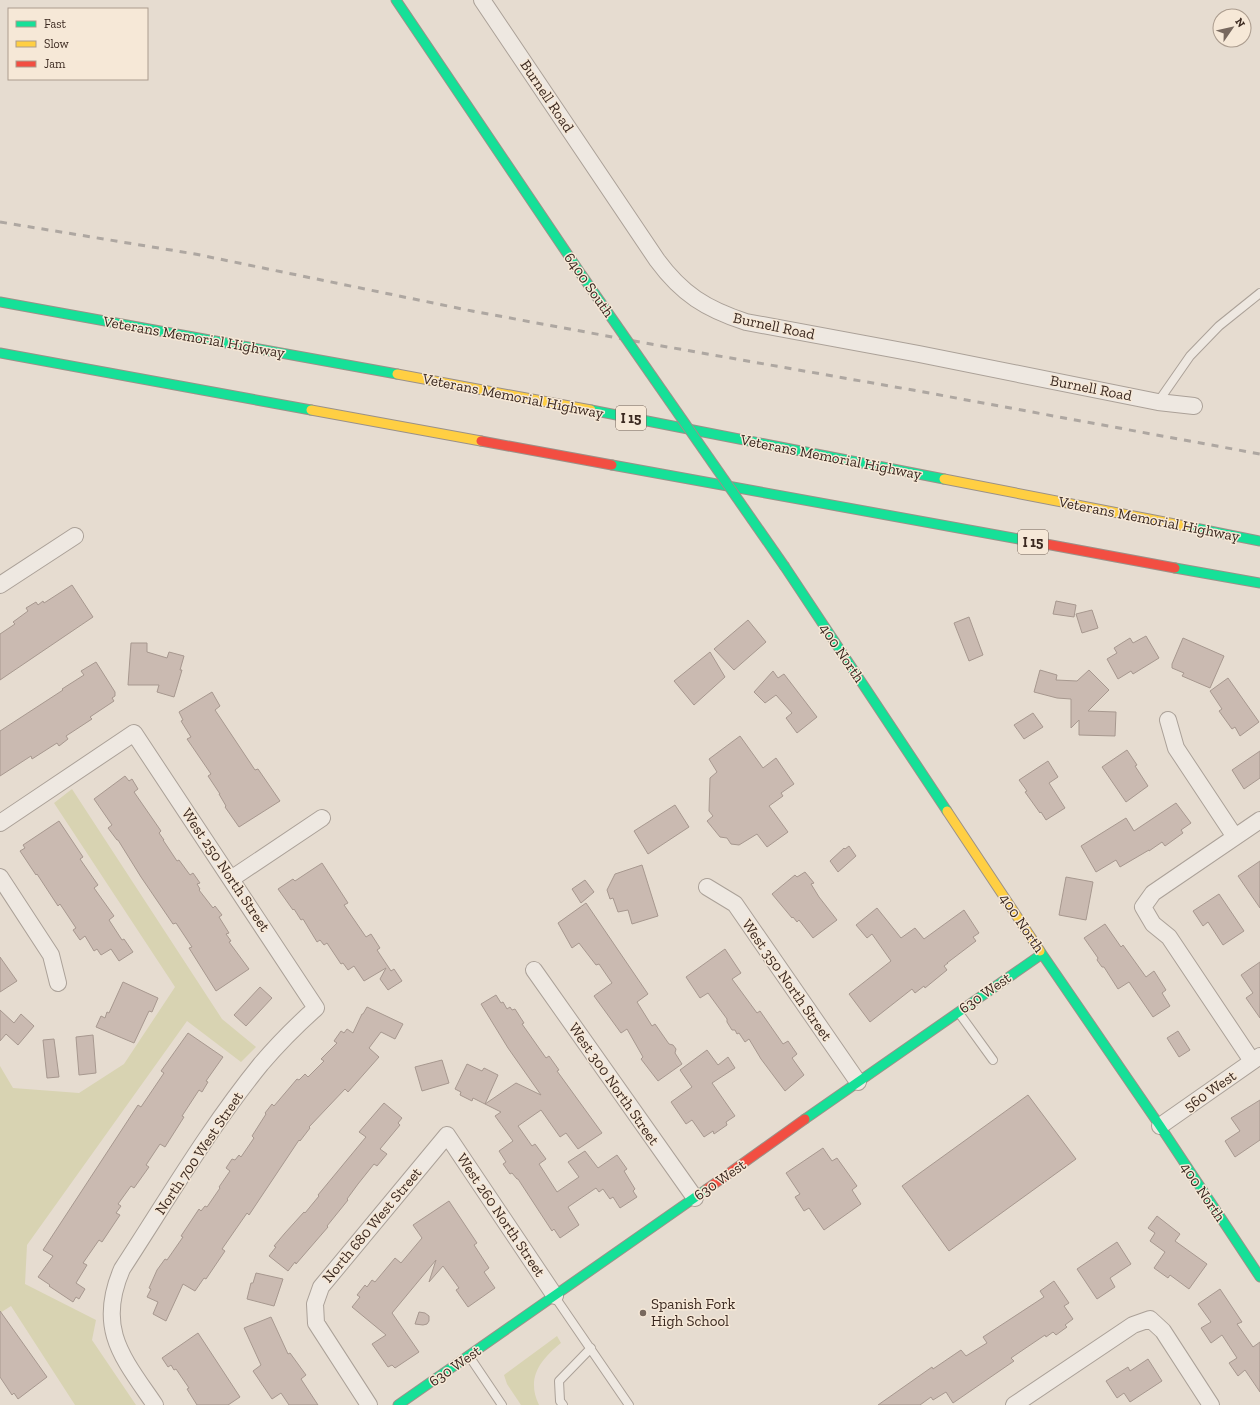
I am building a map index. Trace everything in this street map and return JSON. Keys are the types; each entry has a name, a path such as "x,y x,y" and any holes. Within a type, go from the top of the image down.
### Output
{"main road":[{"name":"6400 South","path":"396,0 581,274 785,567"},
{"name":"Veterans Memorial Highway","path":"0,302 517,396 1260,541"},
{"name":"I 15","path":"0,353 1260,583"},
{"name":"400 North","path":"785,567 1042,954 1160,1126 1260,1278"},
{"name":"630 West","path":"398,1405 1042,954"}],"street":[{"name":"Burnell Road","path":"482,0 656,260 679,287 696,299 726,316 746,322 919,354 1158,402 1194,406"},
{"path":"0,585 75,536"},
{"path":"1168,720 1176,748 1236,838"},
{"name":"West 250 North Street","path":"0,823 134,733 316,1008"},
{"path":"231,879 322,818"},
{"path":"1256,1058 1169,937 1153,924 1143,907 1153,893 1236,838 1260,820"},
{"path":"0,876 51,955 58,983"},
{"name":"West 350 North Street","path":"707,887 735,904 858,1082"},
{"name":"West 300 North Street","path":"534,970 695,1198"},
{"name":"North 700 West Street","path":"155,1405 120,1350 115,1339 111,1315 114,1292 122,1269 233,1100 262,1063 294,1028 316,1008"},
{"name":"560 West","path":"1160,1126 1256,1058"},
{"name":"West 260 North Street","path":"447,1135 554,1296"},
{"name":"North 680 West Street","path":"369,1405 316,1323 315,1304 321,1287 447,1135"},
{"path":"1014,1405 1133,1326 1150,1319 1163,1331 1211,1405"}],"lane":[{"path":"1158,402 1190,356 1219,326 1260,293"},
{"path":"958,1012 993,1060"},
{"path":"554,1296 629,1405"},
{"path":"563,1405 560,1401 559,1380 590,1348"},
{"path":"468,1356 502,1405"}],"shaded area":[{"path":"72,789 222,1019 256,1047 241,1062 187,1021 27,1245 25,1284 96,1320 92,1340 136,1405 75,1405 11,1306 0,1313 0,1066 13,1088 79,1093 124,1064 175,987 54,803"},
{"path":"557,1336 561,1343 553,1349 537,1370 534,1386 535,1395 539,1405 521,1405 507,1384 504,1375"}],"building":[{"path":"72,585 93,617 0,680 0,634 15,624 13,622 28,611 26,608 36,602 38,605 43,601 44,603"},
{"path":"1056,601 1076,605 1074,617 1053,614"},
{"path":"1092,610 1098,628 1082,633 1076,614"},
{"path":"969,617 983,655 969,661 954,623"},
{"path":"748,620 766,642 734,670 714,649"},
{"path":"1146,636 1159,658 1133,674 1131,671 1118,679 1107,659 1117,653 1114,648 1130,638 1133,643"},
{"path":"1183,638 1224,656 1210,688 1182,676 1184,673 1172,668 1172,664"},
{"path":"131,643 147,643 147,652 167,658 169,652 184,656 180,670 182,670 174,697 157,692 159,685 128,685"},
{"path":"710,652 725,677 694,705 674,681"},
{"path":"96,662 115,692 115,696 112,698 114,701 90,717 92,719 66,736 68,739 59,746 57,743 32,759 31,756 0,776 0,731 84,675 81,671"},
{"path":"1040,670 1057,675 1056,680 1077,681 1089,670 1109,690 1088,711 1116,712 1115,736 1079,735 1079,720 1071,728 1071,699 1057,698 1034,692"},
{"path":"773,671 778,678 784,674 817,717 797,733 786,718 792,713 776,695 765,703 754,692"},
{"path":"1228,678 1259,722 1240,736 1235,727 1232,729 1219,711 1222,709 1210,691"},
{"path":"212,692 220,706 215,710 255,770 258,769 280,801 239,827 225,807 226,806 220,794 208,776 211,774 187,739 191,737 181,721 183,720 179,712"},
{"path":"1033,713 1043,727 1024,739 1014,725"},
{"path":"740,736 763,768 776,758 794,784 781,793 783,796 769,806 788,832 767,847 757,834 739,845 731,844 727,838 720,837 707,821 713,816 709,811 710,778 717,772 709,759"},
{"path":"1127,750 1148,786 1126,802 1102,767"},
{"path":"1260,751 1260,778 1244,789 1232,770"},
{"path":"1048,761 1058,777 1049,783 1065,808 1046,820 1025,792 1027,791 1019,780"},
{"path":"125,776 129,781 132,779 138,789 134,792 161,831 159,833 177,861 179,860 190,875 193,873 200,883 197,884 200,889 199,890 213,908 215,906 222,915 219,917 229,933 226,934 231,941 229,942 249,969 216,991 189,948 192,947 176,923 173,924 118,840 108,828 112,825 94,799"},
{"path":"1176,803 1191,823 1181,830 1183,833 1165,846 1162,842 1120,867 1116,860 1096,872 1081,846 1126,818 1134,831"},
{"path":"675,805 689,827 648,854 634,831"},
{"path":"59,821 83,857 80,859 98,885 94,888 114,916 109,920 122,940 124,939 133,952 119,961 111,949 101,955 97,949 94,951 85,936 80,940 73,930 76,928 60,904 58,906 20,851 25,848 23,845"},
{"path":"849,846 856,856 838,872 830,861 844,848 845,849"},
{"path":"1260,861 1260,908 1238,876"},
{"path":"322,863 348,903 344,905 366,937 371,934 380,948 377,950 391,971 394,969 402,981 388,990 380,979 386,968 364,981 354,966 348,970 343,963 341,964 327,943 324,945 320,940 317,942 303,919 301,920 278,889 293,879 295,881"},
{"path":"642,865 658,916 632,924 628,910 618,912 613,898 610,899 607,890 615,874"},
{"path":"805,872 814,883 811,884 819,897 837,920 813,938 799,920 797,922 793,917 792,918 772,894 795,875 797,877"},
{"path":"1066,877 1093,882 1086,920 1059,915"},
{"path":"585,880 594,892 581,903 572,889"},
{"path":"1219,894 1244,931 1223,945 1208,922 1203,926 1193,911"},
{"path":"586,903 648,994 637,1002 652,1026 655,1024 669,1044 673,1045 676,1049 675,1053 682,1064 658,1081 641,1059 643,1057 627,1029 621,1033 594,996 612,983 599,964 596,965 579,943 572,948 558,923"},
{"path":"877,908 901,938 915,928 924,939 964,910 979,933 973,937 976,941 947,963 944,966 947,970 925,988 924,986 915,993 912,989 870,1022 849,994 891,961 872,934 867,938 856,925"},
{"path":"1105,924 1121,947 1123,945 1146,977 1154,971 1166,990 1162,993 1170,1006 1153,1017 1129,982 1118,989 1104,967 1102,967 1097,960 1098,958 1084,938"},
{"path":"725,949 741,973 732,979 757,1013 760,1011 783,1044 788,1041 797,1054 792,1058 804,1075 785,1091 761,1059 749,1039 745,1042 739,1033 737,1034 735,1030 732,1030 727,1022 727,1019 708,993 700,998 686,977"},
{"path":"0,957 17,981 0,992"},
{"path":"1260,962 1260,1018 1246,998 1253,993 1241,975"},
{"path":"123,982 158,998 152,1012 149,1011 134,1043 96,1027 101,1016 105,1018 107,1012 109,1013"},
{"path":"260,987 272,998 246,1026 234,1015"},
{"path":"496,995 507,1009 510,1007 512,1010 515,1009 524,1023 522,1024 546,1058 549,1056 559,1070 557,1071 602,1133 578,1149 566,1133 560,1137 541,1110 518,1126 532,1146 535,1144 546,1159 539,1164 557,1192 579,1177 568,1162 585,1151 598,1168 617,1155 627,1169 624,1171 635,1189 633,1191 637,1197 620,1208 613,1197 610,1199 603,1189 599,1192 596,1188 568,1207 579,1225 560,1238 554,1229 552,1231 518,1179 512,1173 510,1174 503,1164 506,1162 499,1151 513,1141 495,1116 501,1112 485,1104 516,1083 541,1095 508,1048 481,1004"},
{"path":"367,1007 403,1024 395,1039 381,1032 369,1048 379,1057 348,1092 345,1089 309,1127 310,1128 300,1141 299,1140 249,1215 247,1213 222,1249 225,1251 206,1279 204,1278 195,1291 183,1284 166,1321 153,1314 158,1302 147,1297 151,1289 149,1288 157,1270 165,1259 167,1260 183,1237 181,1236 199,1209 201,1211 205,1206 207,1207 220,1188 219,1187 230,1171 226,1168 232,1159 235,1160 239,1155 241,1157 254,1138 252,1136 272,1104 274,1106 297,1079 299,1080 305,1074 308,1077 324,1061 321,1059 337,1043 334,1041 341,1031 344,1033 347,1029 353,1033"},
{"path":"0,1010 14,1023 21,1014 34,1026 18,1045 6,1034 0,1041"},
{"path":"1178,1031 1190,1050 1179,1057 1167,1038"},
{"path":"188,1033 223,1057 206,1081 208,1082 202,1092 199,1090 182,1116 184,1117 165,1147 160,1144 146,1165 149,1167 134,1188 131,1186 118,1204 121,1206 116,1213 120,1215 102,1242 99,1240 83,1263 87,1265 76,1283 85,1289 79,1299 76,1297 73,1302 38,1277 53,1256 43,1250 138,1105 141,1107 164,1073 161,1071"},
{"path":"93,1035 96,1073 79,1075 76,1037"},
{"path":"54,1039 59,1077 47,1078 43,1040"},
{"path":"707,1050 718,1065 728,1057 735,1068 712,1083 735,1116 726,1122 727,1125 714,1134 713,1131 704,1137 692,1120 686,1124 671,1102 692,1087 680,1070"},
{"path":"442,1060 449,1083 422,1091 415,1067"},
{"path":"467,1064 482,1071 484,1068 498,1075 485,1104 473,1098 472,1101 460,1095 461,1092 455,1089"},
{"path":"1028,1095 1076,1159 949,1251 902,1186"},
{"path":"1260,1100 1260,1140 1235,1157 1225,1141 1240,1131 1231,1118"},
{"path":"384,1103 402,1118 398,1123 400,1125 380,1149 387,1154 377,1166 374,1164 327,1226 328,1227 296,1264 295,1262 288,1271 269,1256 276,1247 274,1246 304,1212 305,1213 366,1137 359,1132"},
{"path":"823,1148 832,1161 837,1158 857,1186 852,1190 861,1204 824,1230 809,1208 804,1211 795,1197 800,1194 786,1173"},
{"path":"449,1201 477,1243 474,1245 489,1268 484,1272 495,1288 468,1307 456,1290 459,1288 443,1266 429,1282 436,1260 392,1313 419,1352 395,1368 392,1365 388,1367 372,1344 386,1335 352,1307 360,1297 357,1295 365,1285 367,1287 372,1280 375,1282 395,1258 401,1263 422,1238 413,1225"},
{"path":"1157,1216 1180,1234 1175,1241 1207,1264 1189,1289 1170,1275 1168,1278 1154,1268 1165,1252 1150,1241 1155,1233 1148,1228"},
{"path":"1117,1242 1131,1264 1110,1278 1115,1287 1097,1299 1077,1269"},
{"path":"256,1273 283,1279 274,1306 247,1299 251,1283 253,1283"},
{"path":"1054,1281 1069,1303 1064,1306 1073,1319 1065,1325 1067,1327 1056,1335 1053,1332 1046,1337 1045,1335 1011,1358 1014,1361 953,1403 946,1392 933,1400 931,1397 920,1405 878,1405 932,1367 933,1369 961,1350 966,1356 987,1343 983,1337 1044,1297 1040,1291"},
{"path":"1220,1289 1242,1322 1237,1324 1253,1347 1260,1342 1260,1392 1245,1370 1238,1376 1229,1363 1237,1358 1222,1335 1211,1343 1201,1328 1211,1322 1198,1304"},
{"path":"0,1311 47,1377 18,1399 14,1393 12,1395 0,1377"},
{"path":"419,1312 425,1313 429,1316 429,1321 427,1324 415,1324"},
{"path":"271,1317 288,1354 290,1353 306,1375 301,1379 318,1405 289,1405 281,1393 272,1399 253,1371 261,1365 244,1328"},
{"path":"198,1333 240,1397 228,1405 197,1405 187,1389 189,1388 176,1369 174,1370 171,1365 168,1367 162,1358"},
{"path":"1148,1359 1162,1381 1130,1402 1124,1393 1117,1398 1106,1381 1128,1367 1130,1371"}],"railway":[{"path":"0,222 195,254 472,311 1260,454"}],"traffic: fast":[{"path":"396,0 581,274"},
{"path":"581,274 785,567"},
{"path":"0,302 397,374"},
{"path":"0,353 311,410"},
{"path":"591,410 944,479"},
{"path":"612,465 1035,542"},
{"path":"1185,526 1260,541"},
{"path":"785,567 947,811"},
{"path":"1175,568 1260,583"},
{"path":"1040,951 1160,1126 1260,1277"},
{"path":"805,1119 1042,954"},
{"path":"398,1405 707,1189"}],"traffic: slow":[{"path":"397,374 591,410"},
{"path":"311,410 481,441"},
{"path":"944,479 1185,526"},
{"path":"947,811 1040,951"}],"traffic: jam":[{"path":"481,441 612,465"},
{"path":"1035,542 1175,568"},
{"path":"707,1189 805,1119"}],"place":[{"name":"Spanish Fork High School","path":"643,1313"}]}
